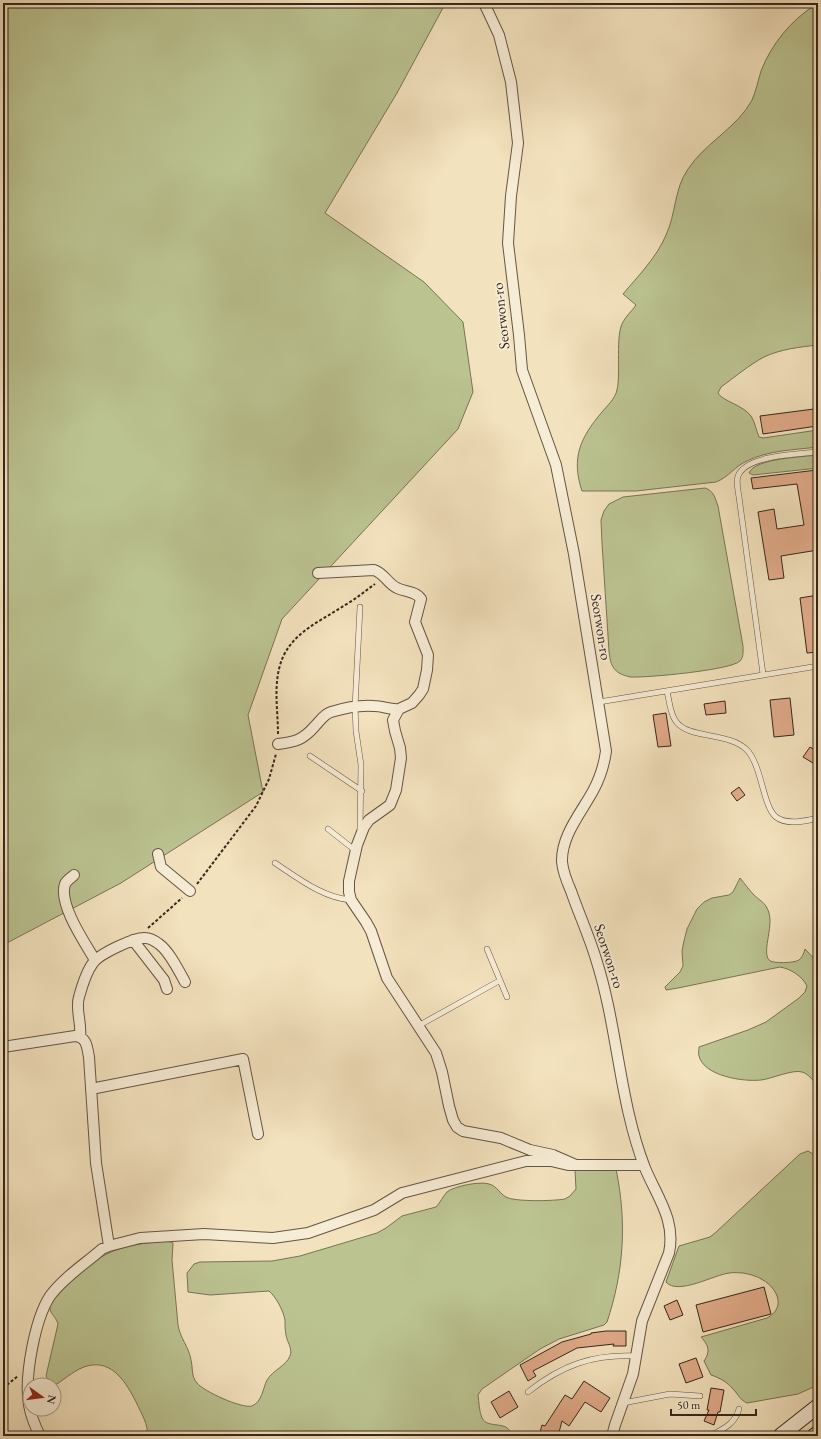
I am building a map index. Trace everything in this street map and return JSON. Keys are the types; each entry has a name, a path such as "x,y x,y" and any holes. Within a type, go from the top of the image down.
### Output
{"street":[{"name":"Seorwon-ro","path":"484,3 499,35 512,82 518,143 511,196 508,243 522,370 556,465 574,554 606,751 603,767 593,790 566,839 562,863 567,881 596,958 602,980 624,1096 644,1165 663,1205 670,1229 671,1242 665,1263 642,1321 636,1356"},
{"path":"278,744 294,742 308,734 323,717 330,712 355,707 374,706 390,710 399,709 412,703 423,689 428,655 416,626 415,617 420,603 419,596 414,593 395,588 374,570 318,573"},
{"path":"399,709 393,720 401,758 394,798 390,805 369,820 364,826 349,881 351,900 371,931 387,978 436,1054 442,1072 448,1106 457,1127 463,1131 501,1138 530,1150 553,1155 576,1165"},
{"path":"158,854 161,867 190,891"},
{"path":"74,875 66,883 64,889 69,914 95,960"},
{"path":"80,1036 82,1029 78,999 92,963 97,958 133,940 145,938 150,939 164,949 185,982"},
{"path":"133,940 161,977 167,989"},
{"path":"3,1047 43,1042 66,1037 80,1036 84,1039 88,1050 96,1162 109,1246"},
{"path":"91,1089 243,1059 258,1134"},
{"path":"40,1436 31,1416 27,1388 29,1368 43,1308 65,1280 102,1249 140,1238 204,1234 273,1238 308,1233 374,1210 402,1193 526,1160 551,1161 568,1165 644,1165"},
{"path":"612,1436 614,1425 632,1374 636,1356"},
{"path":"780,1436 818,1406"},
{"path":"814,1436 818,1433"}],"lane":[{"path":"764,674 739,497 738,476 749,464 757,461 789,455 818,452"},
{"path":"360,607 355,707 356,731 361,765 362,791 360,837"},
{"path":"599,702 818,666"},
{"path":"667,691 674,719 683,729 691,732 723,737 741,745 747,750 752,756 771,810 775,816 780,820 788,821 818,818"},
{"path":"310,756 362,791"},
{"path":"328,829 356,851"},
{"path":"275,863 328,896 339,900 351,900"},
{"path":"487,949 499,981 507,997"},
{"path":"418,1026 499,981"},
{"path":"528,1392 552,1375 592,1359 610,1356 636,1356"},
{"path":"623,1402 670,1394 700,1396"},
{"path":"710,1436 733,1423 740,1409"}],"path":[{"path":"133,940 196,886 256,806 270,779 278,744 278,671 281,659 287,648 297,636 346,605 384,577"},
{"path":"3,1388 29,1368"}],"green space":[{"path":"3,3 437,3 444,6 397,93 325,213 424,282 463,322 473,392 458,429 282,619 248,715 263,792 121,883 3,945"},
{"path":"814,6 818,6 818,345 784,350 770,354 747,367 721,387 718,393 720,396 743,409 751,416 759,437 763,438 818,430 818,447 782,451 755,457 743,463 721,480 716,482 636,491 582,491 577,468 580,449 588,431 615,396 618,383 619,336 624,320 636,305 623,294 658,251 672,219 680,185 688,169 703,151 730,127 746,110 752,100 761,71 770,52 797,18"},
{"path":"818,455 818,468 753,475 749,473 753,468 760,464 770,461"},
{"path":"705,488 712,493 718,506 743,646 742,658 734,664 722,667 670,675 630,677 622,674 616,671 610,661 601,520 604,511 609,504 623,497"},
{"path":"740,878 767,908 770,921 767,950 769,960 779,963 797,961 801,958 805,949 818,963 818,1086 807,1074 798,1071 761,1080 735,1079 716,1073 708,1068 702,1063 699,1055 699,1047 748,1030 766,1022 799,998 805,992 807,986 796,974 788,969 780,967 666,990 665,987 680,972 683,966 682,951 684,941 687,929 697,909 704,902 712,898 729,895 733,892"},
{"path":"808,1151 818,1157 818,1385 798,1394 747,1403 741,1399 726,1382 711,1375 704,1361 708,1348 701,1337 767,1318 773,1314 778,1304 778,1299 773,1288 753,1275 743,1273 723,1274 688,1286 672,1286 666,1282 679,1246 710,1237 800,1154"},
{"path":"616,1169 622,1208 622,1246 613,1303 607,1322 604,1325 559,1339 540,1349 482,1389 478,1395 482,1418 485,1422 507,1428 510,1431 511,1436 147,1436 146,1423 133,1396 124,1381 112,1370 104,1366 96,1365 83,1367 62,1380 62,1377 46,1376 58,1324 50,1310 50,1304 64,1287 99,1258 109,1253 124,1247 135,1245 164,1241 171,1242 173,1243 172,1260 178,1325 190,1355 195,1380 201,1386 223,1399 240,1405 252,1406 260,1398 267,1380 273,1373 286,1363 291,1353 286,1335 283,1312 277,1300 269,1291 210,1295 188,1292 187,1273 194,1264 200,1262 272,1261 300,1256 377,1233 402,1216 436,1207 447,1192 455,1188 468,1185 480,1183 489,1184 494,1186 506,1197 517,1200 544,1201 565,1199 576,1189 575,1170"}],"building":[{"path":"814,409 817,426 763,434 760,416"},
{"path":"817,470 818,550 781,556 784,578 769,580 758,512 774,509 777,529 804,525 797,484 753,489 751,478"},
{"path":"818,595 818,652 807,653 800,598"},
{"path":"790,698 794,735 774,737 770,700"},
{"path":"725,701 726,713 706,715 704,704"},
{"path":"666,713 671,746 658,747 653,715"},
{"path":"810,747 818,752 818,756 813,763 803,757"},
{"path":"739,787 745,795 737,801 731,793"},
{"path":"764,1287 771,1314 703,1332 696,1305"},
{"path":"677,1300 683,1315 670,1320 664,1306"},
{"path":"626,1331 626,1346 613,1346 614,1344 577,1348 533,1371 536,1376 528,1381 520,1365 562,1342 591,1333"},
{"path":"696,1358 703,1377 686,1383 679,1364"},
{"path":"584,1381 610,1398 601,1412 585,1402 569,1426 562,1421 558,1436 539,1436 542,1425 545,1426 565,1395 572,1399"},
{"path":"711,1388 724,1390 720,1412 718,1412 714,1425 704,1421 709,1410 707,1410"},
{"path":"509,1391 518,1407 500,1418 491,1402"}]}
